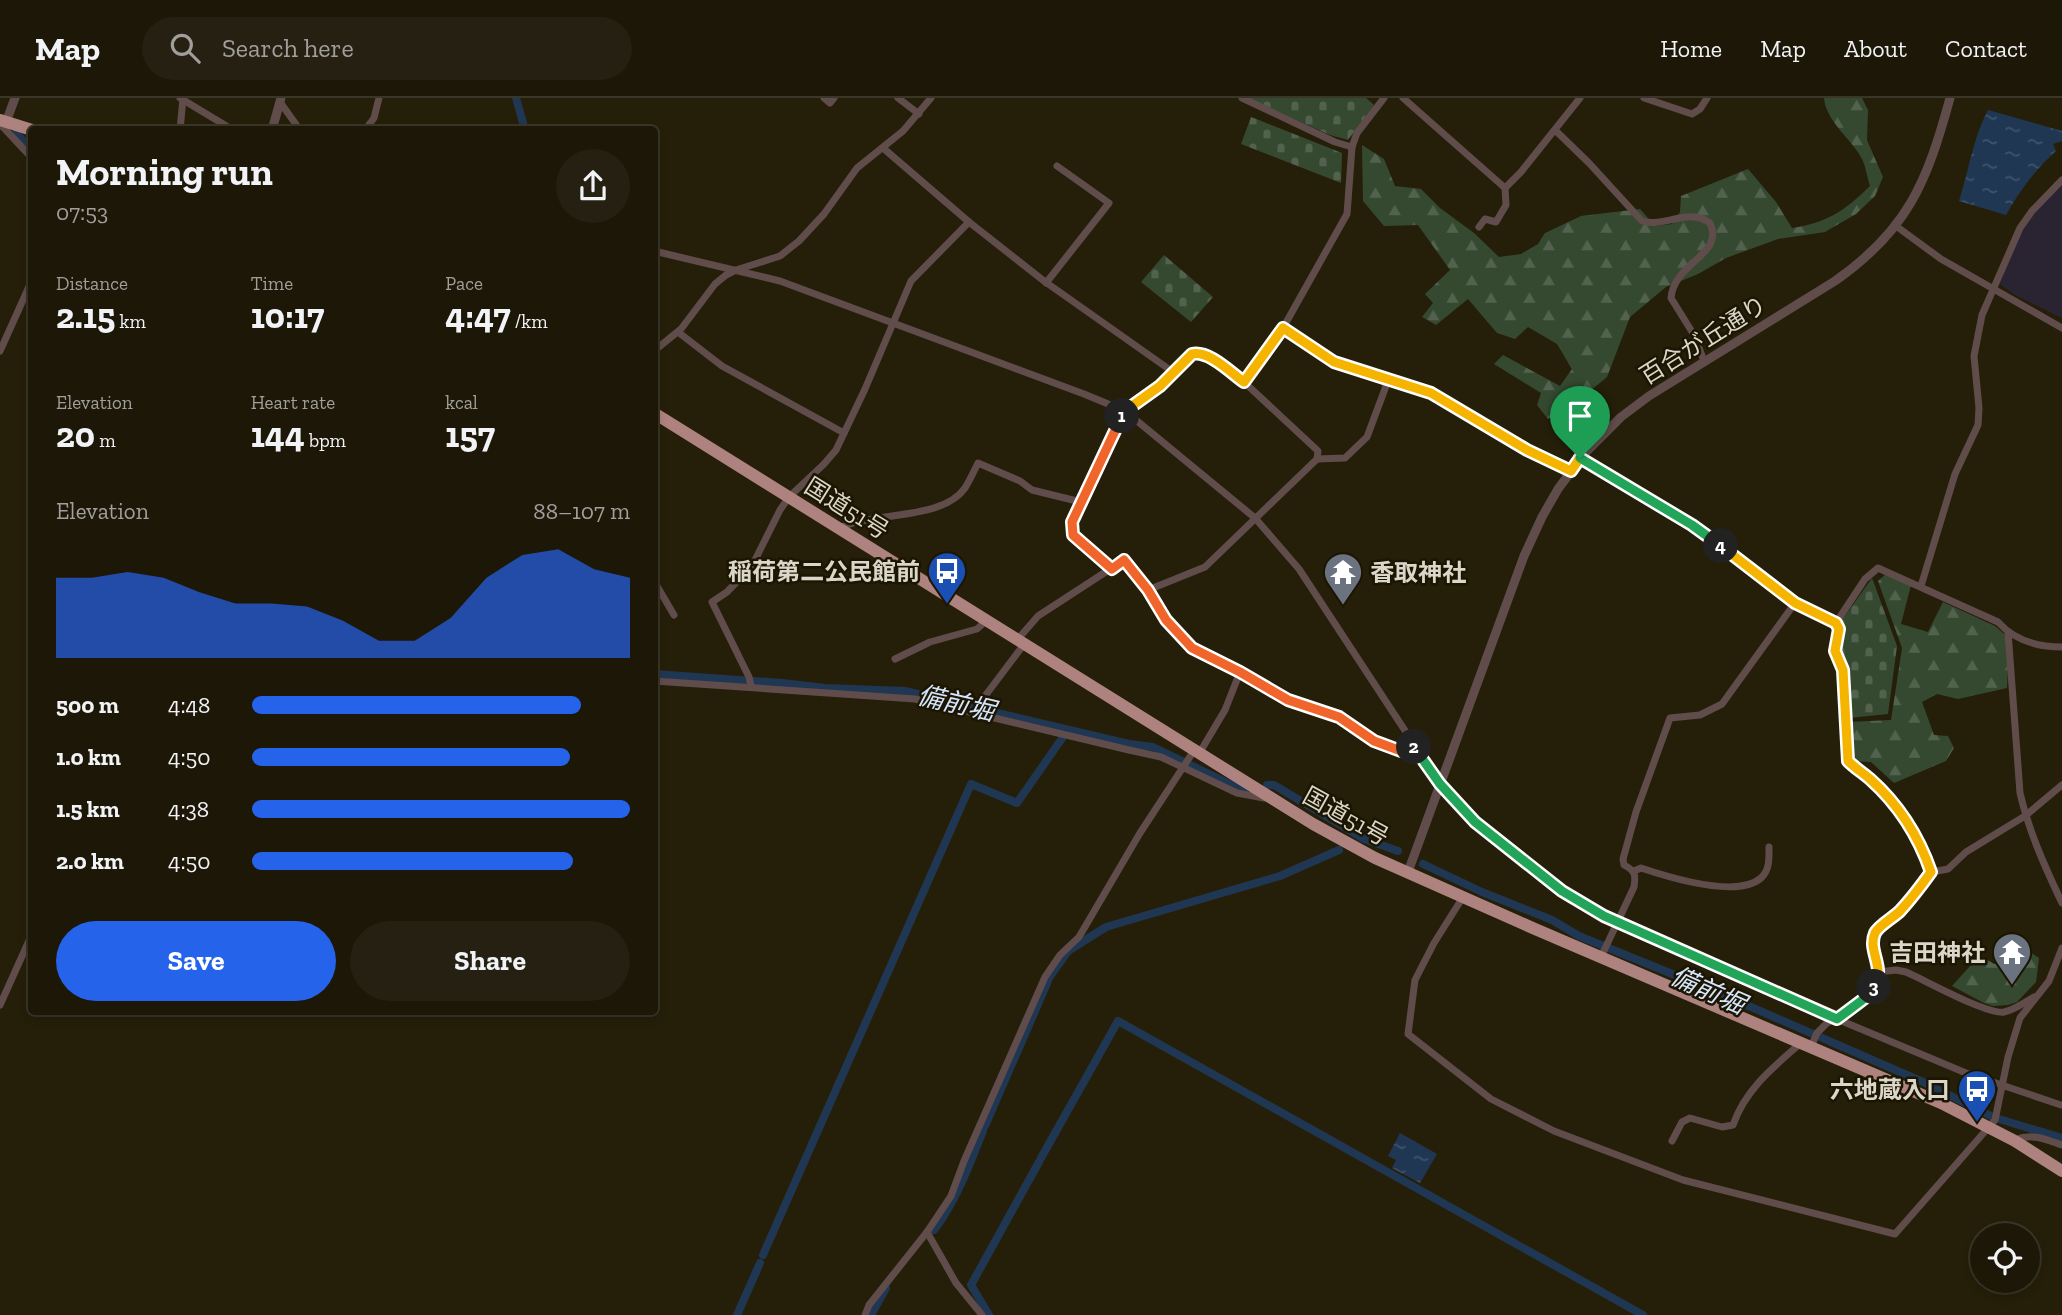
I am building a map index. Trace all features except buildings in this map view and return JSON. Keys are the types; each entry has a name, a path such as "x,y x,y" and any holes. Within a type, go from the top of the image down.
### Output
{"highway":[{"path":"2,122 28,129"},
{"name":"国道51号","path":"658,415 1021,641 1190,758 1275,799 1313,824 1376,858 1464,896 1604,950 1811,1041 1989,1127 2062,1171"}],"street":[{"path":"15,98 2,122 28,153"},
{"path":"368,126 374,118 379,98"},
{"path":"824,98 830,103 834,98"},
{"path":"898,98 919,114"},
{"path":"658,348 678,332 715,284 736,270 780,256 799,241 824,214 857,168 919,114 931,98"},
{"path":"1242,98 1335,142 1352,147"},
{"path":"1244,382 1283,328 1347,214 1352,147 1357,133 1384,98"},
{"path":"1403,98 1505,188 1506,205 1496,222 1485,219 1479,227"},
{"path":"1505,188 1580,98"},
{"path":"1644,98 1692,114 1700,109 1707,98"},
{"name":"百合が丘通り","path":"1408,872 1524,556 1550,502 1580,458 1633,408 1849,271 1896,226 1925,178 1950,98"},
{"path":"180,126 182,99 226,126"},
{"path":"273,126 281,100"},
{"path":"281,100 297,126"},
{"path":"1555,130 1642,221 1655,223 1693,216 1710,223 1712,242 1703,254 1681,273 1671,293 1672,302 1694,335 1704,361"},
{"path":"883,148 969,222 1046,283 1173,372"},
{"path":"1046,283 1109,203 1057,166"},
{"path":"1921,586 1955,474 1978,425 1975,347 1979,325 2020,228 2040,201 2062,180"},
{"path":"750,682 712,602 727,592 752,566 789,496 836,450 911,281 969,222"},
{"path":"1896,226 1941,260 2062,328"},
{"path":"658,252 780,281 1125,411 1255,518 1299,569 1440,784 1475,822 1538,874 1586,907 1837,1019 2001,1086 2061,1105"},
{"path":"0,351 28,289"},
{"path":"1283,328 1334,362 1431,393 1527,450 1571,471"},
{"path":"678,332 722,366 844,433"},
{"path":"1112,569 1073,535 1072,522 1125,411 1160,386 1186,358 1198,353 1244,382 1318,451 1317,459 1205,567 1148,590"},
{"path":"1317,459 1345,458 1367,438 1389,378"},
{"path":"1580,458 1692,525 1795,603 1836,623 1839,629 1835,651 1843,670 1848,761 1871,780 1911,827 1931,872"},
{"path":"840,528 852,522 912,514 947,501 964,490 978,463 1020,481 1032,490 1081,502"},
{"path":"978,709 1038,616 1124,560 1148,590 1166,620 1192,648 1288,700 1339,717 1388,748 1401,751 1412,743"},
{"path":"1836,623 1865,579 1878,568 1998,622 2021,640 2062,647"},
{"path":"658,588 674,615"},
{"path":"1604,950 1634,887 1636,876 1634,871 1624,864 1623,859 1636,812 1670,718 1700,715 1722,705 1795,603"},
{"path":"895,659 930,642 977,629 987,620"},
{"path":"2008,632 2016,767 2025,816 2037,851 2062,903"},
{"path":"864,1315 884,1284 927,1232 951,1196 1045,977 1060,955 1079,937 1140,833 1225,710 1240,672"},
{"path":"658,681 750,682 915,699 978,709 1129,750 1190,758 1237,793 1275,799"},
{"path":"1672,1141 1682,1122 1690,1118 1713,1125 1733,1125 1739,1109 1760,1081 1811,1041 1826,1023 1837,1019 1865,998 1875,985 1879,972 1873,940 1877,930 1898,913 1931,872 1948,869 1966,852 2025,816 2062,785"},
{"path":"1634,871 1641,868 1686,881 1732,887 1760,879 1767,869 1769,847"},
{"path":"1464,896 1434,943 1415,980 1408,1034 1492,1099 1554,1131 1683,1180 1895,1234 1995,1121 2001,1086 2020,1018 2049,981 2062,948"},
{"path":"0,1005 28,943"},
{"path":"1879,972 1906,972 1968,1001 1999,1012 2008,1011 2038,996"},
{"path":"2014,1141 2026,1136 2036,1136 2062,1145"},
{"path":"927,1232 956,1283 982,1315"}],"shaded area":[{"path":"2062,183 2062,318 2015,295 2000,284 2011,252 2025,224"}],"green space":[{"path":"1248,98 1366,98 1374,105 1348,140 1330,135"},
{"path":"1824,98 1862,98 1868,110 1867,140 1883,177 1875,196 1856,214 1825,232 1778,239 1726,258 1698,274 1666,287 1630,317 1607,377 1577,402 1548,419 1537,405 1541,393 1494,364 1503,355 1560,386 1572,369 1557,344 1528,327 1515,339 1497,333 1468,299 1436,325 1422,317 1433,303 1425,294 1450,270 1418,225 1384,226 1363,201 1362,145 1384,159 1395,186 1421,189 1499,257 1521,254 1538,244 1545,233 1581,216 1640,209 1655,226 1672,224 1680,212 1681,196 1748,169 1776,202 1792,228 1804,226 1835,214 1870,186 1862,159 1829,115"},
{"path":"1251,117 1342,153 1341,183 1241,144"},
{"path":"1164,255 1213,297 1191,322 1141,282"},
{"path":"1887,573 1911,585 1901,624 1928,632 1943,602 1995,626 2009,638 2007,688 1958,699 1937,694 1922,702 1934,735 1948,736 1954,748 1946,761 1894,783 1871,762 1852,761 1848,722 1891,720 1902,648 1878,581"},
{"path":"1872,578 1897,646 1888,714 1849,718 1845,669 1839,652 1840,623"},
{"path":"2028,951 2039,958 2036,982 2017,1002 1993,1006 1952,986 1980,955 1994,964"}],"water":[{"path":"1988,110 2062,131 2062,141 2053,144 2056,151 2028,181 2006,215 1959,201 1975,143"},
{"path":"1400,1133 1437,1154 1420,1183 1392,1168 1396,1160 1388,1156"}],"waterway":[{"path":"516,98 524,126"},
{"name":"備前堀","path":"16,133 28,146"},
{"name":"備前堀","path":"658,674 825,688 905,691 1129,744 1153,747 1245,789"},
{"path":"763,1255 971,784 1017,803 1063,737"},
{"name":"備前堀","path":"1267,785 1274,785 1364,839 1398,851"},
{"path":"1049,978 1068,951 1106,927 1280,876 1339,850"},
{"name":"備前堀","path":"1423,864 1482,892 1552,920 1579,936 1719,993 1923,1082 1993,1117"},
{"path":"985,1126 1048,981"},
{"path":"1041,1158 1118,1021 1643,1315"},
{"name":"備前堀","path":"1999,1119 2062,1138"},
{"path":"934,1230 956,1194 983,1131"},
{"path":"989,1315 971,1285 1039,1162"},
{"path":"737,1315 760,1263"},
{"path":"871,1315 886,1288"}],"place":[{"name":"稲荷第二公民館前","path":"947,605"},
{"name":"香取神社","path":"1343,606"},
{"name":"吉田神社","path":"2012,986"},
{"name":"六地蔵入口","path":"1977,1123"}],"route":[{"path":"1283,328 1334,362 1431,393 1527,450 1571,471 1580,458 1692,525 1768,585 1795,603 1836,623 1839,629 1835,651 1843,670 1848,761 1871,780 1911,827 1931,872 1916,894 1874,934 1879,978 1865,998 1837,1019 1586,907 1538,874 1458,806 1412,743 1401,751 1388,748 1339,717 1288,700 1192,648 1166,620 1148,590 1124,560 1112,569 1073,535 1072,522 1125,411 1160,386 1192,354 1198,353 1210,358 1244,382 1283,328"}]}
